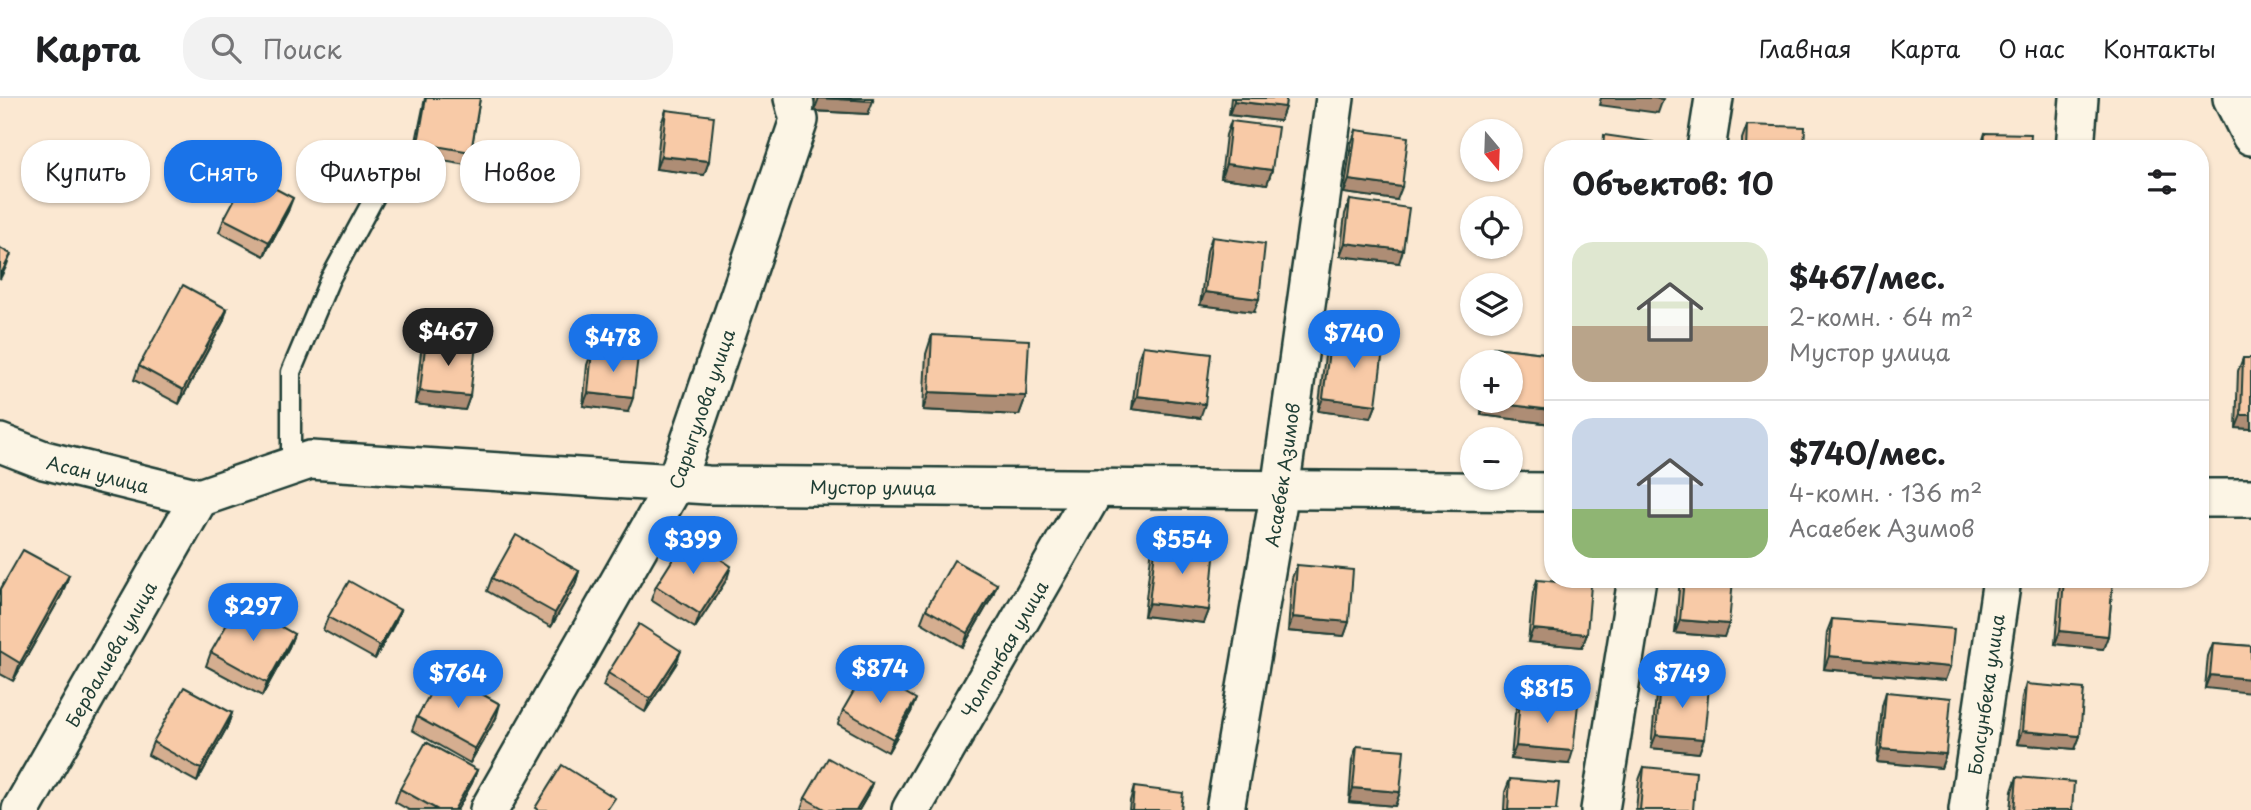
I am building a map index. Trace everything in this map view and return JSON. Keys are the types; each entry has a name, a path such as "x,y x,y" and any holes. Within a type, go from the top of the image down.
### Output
{"street":[{"name":"Сарыгулова улица","path":"489,810 676,482 799,120 793,98"},
{"name":"Асаебек Азимов","path":"1225,810 1280,490 1335,98"},
{"path":"1707,140 1714,98"},
{"path":"2076,140 2079,98"},
{"path":"2232,98 2251,136"},
{"name":"Асан улица","path":"0,443 44,460 199,498"},
{"name":"Мустор улица","path":"199,498 310,460 676,482 1544,492"},
{"name":"Чолпонбая улица","path":"911,810 1096,488"},
{"name":"Бердалиева улица","path":"21,810 199,498"},
{"path":"2209,498 2251,498"},
{"path":"1600,810 1636,588"},
{"name":"Болсунбека улица","path":"1968,810 2001,588"}],"lane":[{"path":"291,467 291,372 330,279 371,203"}],"building":[{"path":"426,98 480,98 473,140 460,140 460,150 446,148 446,140 419,140"},
{"path":"821,98 873,98 873,101"},
{"path":"1234,98 1286,98 1285,107 1234,101"},
{"path":"666,110 714,116 709,161 661,156"},
{"path":"1231,121 1278,127 1272,170 1226,164"},
{"path":"1747,125 1805,127 1804,140 1746,140"},
{"path":"1356,130 1408,137 1402,187 1349,180"},
{"path":"1985,133 2031,134 2031,140 1985,140"},
{"path":"1604,135 1639,140 1604,140"},
{"path":"282,192 293,198 269,242 224,219 233,203 282,203"},
{"path":"1350,200 1409,208 1403,250 1345,243"},
{"path":"1212,237 1265,244 1259,299 1205,292"},
{"path":"0,248 11,254 0,276"},
{"path":"183,285 227,309 183,390 139,366"},
{"path":"932,335 1029,340 1026,396 929,392"},
{"path":"1331,335 1384,342 1376,405 1323,398"},
{"path":"426,339 476,344 470,396 420,391"},
{"path":"1143,346 1211,354 1205,404 1137,396"},
{"path":"1493,347 1518,350 1493,350"},
{"path":"592,351 638,356 633,398 588,393"},
{"path":"1523,351 1544,353 1544,409 1523,407"},
{"path":"2243,358 2251,358 2251,415 2241,415"},
{"path":"516,535 579,571 555,613 492,578"},
{"path":"687,537 731,566 700,614 656,586"},
{"path":"1156,542 1215,548 1209,610 1149,603"},
{"path":"23,550 69,575 20,663 0,651 0,590"},
{"path":"954,560 997,584 968,633 926,609"},
{"path":"1297,565 1353,570 1349,622 1293,617"},
{"path":"1537,580 1544,581 1544,588 1591,588 1587,634 1533,629"},
{"path":"349,581 400,610 380,646 328,617"},
{"path":"1683,588 1732,588 1729,624 1680,620"},
{"path":"2063,588 2112,588 2108,636 2060,631"},
{"path":"239,603 294,634 267,683 211,652"},
{"path":"1832,619 1954,629 1950,667 1829,656"},
{"path":"639,624 681,651 650,699 608,673"},
{"path":"2213,643 2251,646 2251,679 2210,675"},
{"path":"866,670 916,699 893,739 843,710"},
{"path":"442,672 500,704 475,749 417,717"},
{"path":"1660,681 1709,686 1704,739 1656,735"},
{"path":"2026,684 2084,689 2080,736 2022,731"},
{"path":"184,687 232,713 201,769 153,742"},
{"path":"1886,692 1951,698 1946,754 1881,749"},
{"path":"1520,700 1578,704 1573,751 1516,746"},
{"path":"426,742 477,770 454,810 438,810 400,789"},
{"path":"1357,746 1404,750 1400,792 1353,788"},
{"path":"828,758 872,783 856,810 826,810 805,798"},
{"path":"562,765 615,798 607,810 535,808"},
{"path":"1644,767 1696,772 1693,810 1640,810"},
{"path":"2017,777 2074,782 2072,810 2014,810"},
{"path":"1510,779 1559,783 1556,810 1508,810"},
{"path":"1134,787 1183,793 1181,810 1132,810"}]}
